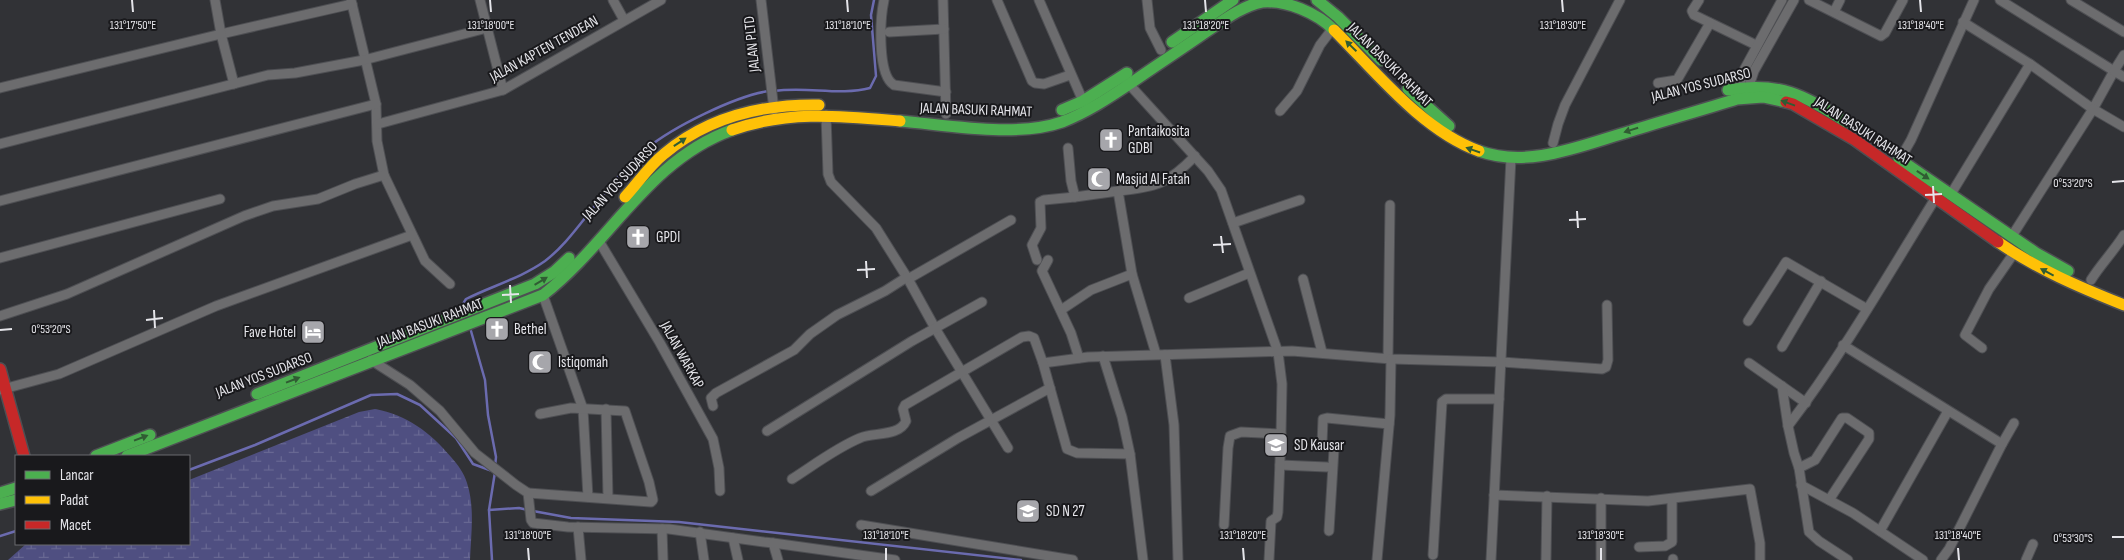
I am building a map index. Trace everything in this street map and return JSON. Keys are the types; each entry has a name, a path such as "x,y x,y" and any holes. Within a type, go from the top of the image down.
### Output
{"main road":[{"name":"JALAN YOS SUDARSO","path":"99,455 535,284 568,267 644,174 674,146 715,123 772,101 997,119 1038,117 1052,114 1125,81 1161,50 1233,0"},
{"path":"1317,0 1338,17 1387,67"},
{"name":"JALAN BASUKI RAHMAT","path":"130,455 543,295 568,267 599,241 661,174 681,157 726,132 775,118 826,115 966,127 1038,128 1084,113 1125,81 1245,8 1263,2 1289,4 1299,7 1333,28 1437,131 1458,144 1473,150 1511,158 1526,159 1554,154 1737,99 1763,97 1793,104 1835,127 2014,253 2068,277 2124,306"},
{"name":"JALAN YOS SUDARSO","path":"1398,79 1440,119 1465,136 1482,142 1514,148 1553,143 1744,86 1764,85 1798,93 1815,102 1900,159 2068,277 2091,280 2124,294"},
{"path":"0,369 3,390 24,455"},
{"path":"0,492 15,488"},
{"path":"0,504 15,500"}],"street":[{"path":"215,0 221,34 234,84"},
{"path":"480,0 503,90"},
{"path":"613,0 624,20"},
{"name":"JALAN KAPTEN TENDEAN","path":"378,124 503,90 661,0"},
{"name":"JALAN PLTD","path":"761,0 775,118"},
{"path":"884,0 881,24 883,66 888,80 894,85 946,92"},
{"path":"943,0 946,114"},
{"path":"997,0 1032,81 1044,84 1070,75"},
{"path":"1039,0 1070,75 1083,101"},
{"path":"1147,0 1150,28 1161,50"},
{"path":"1553,143 1566,105 1620,0"},
{"path":"1699,0 1692,14 1756,45"},
{"path":"1744,86 1744,70 1782,0"},
{"path":"1744,86 1794,0"},
{"path":"1809,0 1881,36 1885,34 1903,0"},
{"path":"1834,12 1840,0"},
{"path":"1900,159 1911,140 1974,0"},
{"path":"2000,0 2124,77"},
{"path":"2071,0 2124,32"},
{"path":"0,88 351,2 376,104 377,142 384,176 426,262 450,284"},
{"path":"1963,22 2030,64 2093,109 2124,127"},
{"path":"1658,83 1677,80 1710,23"},
{"path":"0,144 234,84 268,76 364,60 487,28"},
{"path":"1280,111 1296,91 1320,45 1333,28"},
{"path":"889,32 944,29"},
{"path":"2012,236 2093,109 2124,55"},
{"path":"1951,194 2030,64"},
{"path":"1125,81 1195,156 1221,190 1278,352 1282,384 1278,515 1271,521 1269,560"},
{"path":"0,201 376,104"},
{"path":"826,115 830,179 876,228 908,278 935,328 1008,448"},
{"path":"1068,148 1071,181 1075,197"},
{"path":"1037,260 1032,245 1041,228 1040,202 1142,188 1162,182 1177,174 1195,156"},
{"path":"1491,560 1511,158"},
{"path":"0,316 66,294 244,216 273,206 318,199 355,184 384,176"},
{"path":"1118,191 1132,274 1161,355 1174,425 1178,560"},
{"path":"1788,426 1806,403 1867,309 1935,199"},
{"path":"0,258 220,200"},
{"path":"1233,223 1300,200"},
{"path":"1377,560 1390,424 1390,205"},
{"path":"713,406 711,398 716,393 794,350 810,334 837,315 885,292 1011,220"},
{"path":"2091,280 2113,252 2124,234"},
{"path":"3,390 59,374 216,306 412,235"},
{"name":"JALAN WARKAP","path":"599,241 660,343 713,439 719,468 720,491"},
{"path":"1982,348 1965,335 1989,289 2014,253"},
{"path":"1048,260 1042,271 1071,332 1079,358"},
{"path":"1748,321 1786,262 1867,309"},
{"path":"1189,298 1249,272"},
{"path":"1061,310 1091,290 1132,274"},
{"path":"1303,279 1322,352"},
{"path":"1782,347 1820,281"},
{"path":"543,295 582,409 588,497"},
{"path":"767,431 935,328 982,302"},
{"path":"1043,363 1103,356 1322,352 1390,359 1502,362 1602,369 1606,367 1608,360 1607,305"},
{"path":"792,479 861,438 887,433 905,425 903,409 905,405 1027,336 1034,338 1043,363 1065,444 1070,452 1130,454"},
{"path":"1843,345 2002,444"},
{"path":"360,354 402,378 436,407 475,452 529,496 588,497 651,502 653,499 649,482 625,411 565,409 540,414"},
{"path":"1103,356 1126,432 1143,560"},
{"path":"1749,363 1806,403"},
{"path":"1782,386 1788,426 1799,468 1810,533 1848,560"},
{"path":"871,492 958,438 1050,388"},
{"path":"1433,556 1442,402 1446,400 1498,399"},
{"path":"606,409 608,498"},
{"path":"1880,531 1948,411"},
{"path":"1329,531 1334,449 1332,446 1322,444 1322,421 1327,418 1390,424"},
{"path":"1799,468 1815,460 1842,418 1847,418 1870,433 1869,439 1829,500"},
{"path":"1941,560 1954,541 2014,423"},
{"path":"1224,525 1230,436 1241,432 1281,434"},
{"path":"1280,465 1327,467"},
{"path":"1802,486 1880,531 1923,560"},
{"path":"1494,495 1648,501 1750,490 1760,543 1760,560"},
{"path":"529,496 532,522 537,524 700,532 894,560"},
{"path":"1546,560 1547,496"},
{"path":"1601,498 1601,560"},
{"path":"1639,547 1665,546 1672,542 1672,499"},
{"path":"861,525 1036,558 1074,560"},
{"path":"578,527 581,560"},
{"path":"662,529 663,560"},
{"path":"700,532 704,560"},
{"path":"733,538 738,560"},
{"path":"773,543 778,560"},
{"path":"2026,560 2033,544"}],"green space":[{"path":"375,409 408,420 426,432 454,460 467,483 471,502 470,560 8,560 25,545 190,545 190,480 359,412"}],"waterway":[{"path":"774,91 847,91 870,88 876,76 871,15 874,0"},
{"path":"463,304 466,299 536,267 553,255 627,167 658,140 688,122 722,106 769,91"},
{"path":"471,331 485,380 488,415 496,457 495,467"},
{"path":"190,470 255,445 371,395 397,394 420,405 456,438 473,464 495,472 489,510 519,508 528,510"},
{"path":"489,510 492,560"},
{"path":"533,511 571,518 679,522 1021,560"},
{"path":"0,536 15,531"}],"traffic: fast":[{"path":"1172,42 1233,0"},
{"path":"1317,0 1338,17 1381,60"},
{"path":"900,121 1003,130 1044,127 1062,122 1081,114 1108,98 1231,15 1246,7 1262,2 1291,5 1319,18 1334,30"},
{"path":"1062,110 1083,101 1127,73"},
{"path":"1728,90 1762,87 1790,92 1817,104 1846,122"},
{"path":"1408,89 1449,126"},
{"path":"1479,151 1498,156 1517,157 1555,153 1737,99 1763,97 1786,102"},
{"path":"130,455 543,295 589,252 631,204 676,161 703,144 732,130"},
{"path":"1899,159 2036,253 2068,271"},
{"path":"257,394 535,284 554,272 569,258"},
{"path":"99,455 150,435"},
{"path":"0,493 15,488"},
{"path":"0,504 15,500"}],"traffic: slow":[{"path":"1334,30 1401,99 1420,115 1458,142 1479,151"},
{"path":"625,197 648,169 659,159 681,141 699,131 737,115 757,110 798,105 819,105"},
{"path":"732,130 774,119 795,117 836,116 900,121"},
{"path":"1998,242 2028,261 2059,277 2124,305"}],"traffic: jam":[{"path":"1786,102 1793,104 1855,140 1998,242"},
{"path":"0,369 24,455"}],"place":[{"name":"Pantaikosita GDBI","path":"1111,140"},
{"name":"Masjid Al Fatah","path":"1099,179"},
{"name":"GPDI","path":"638,237"},
{"name":"Bethel","path":"497,329"},
{"name":"Fave Hotel","path":"313,332"},
{"name":"Istiqomah","path":"540,362"},
{"name":"SD Kausar","path":"1276,445"},
{"name":"SD N 27","path":"1028,511"}]}
